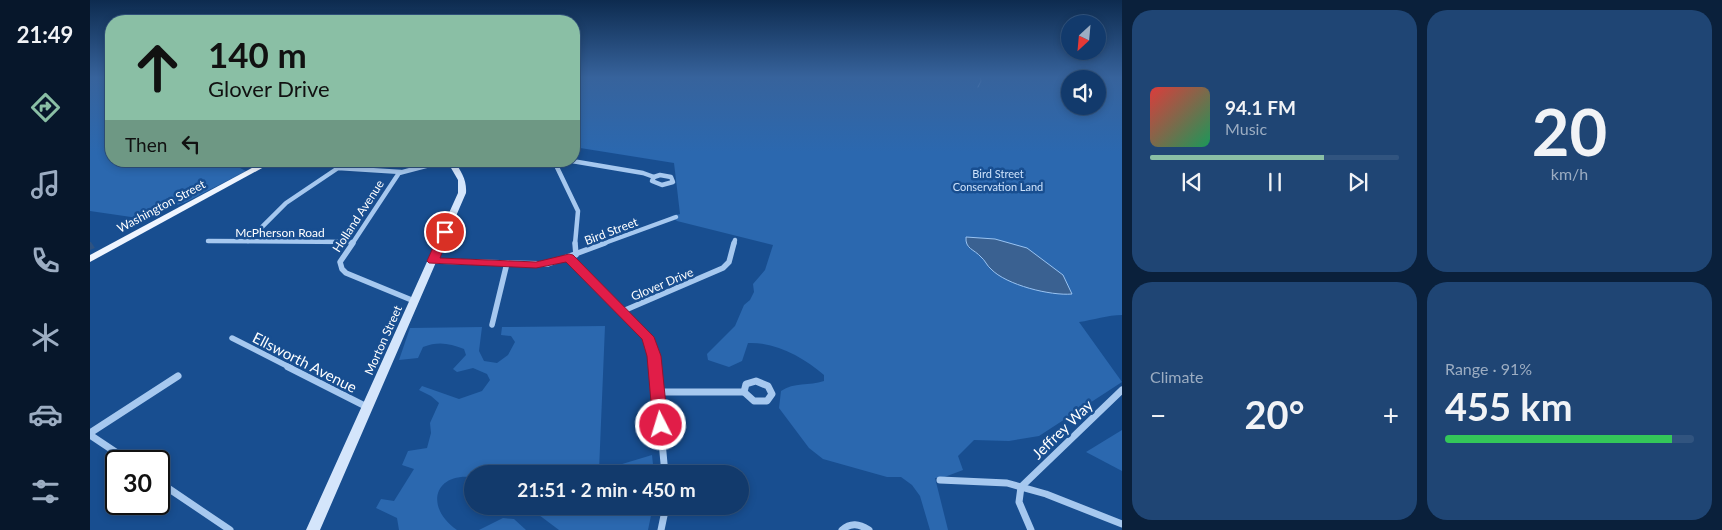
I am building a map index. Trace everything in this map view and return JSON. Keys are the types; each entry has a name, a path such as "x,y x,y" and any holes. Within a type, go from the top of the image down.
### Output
{"main road":[{"name":"Washington Street","path":"90,259 260,167"}],"street":[{"path":"580,162 643,173 654,177 668,176 674,180 669,185 658,185 652,181 654,177"},
{"path":"248,242 286,203 340,168 401,172 421,167"},
{"name":"Morton Street","path":"313,530 433,261 463,188 461,177 454,167"},
{"path":"557,167 578,211 574,249 576,255"},
{"name":"Holland Avenue","path":"401,172 342,257 340,265 342,270 354,277 415,301"},
{"name":"Bird Street","path":"433,261 539,265 569,258 676,217"},
{"name":"Glover Drive","path":"569,258 623,311 723,268 730,260 735,240"},
{"name":"McPherson Road","path":"208,241 352,242"},
{"path":"492,325 507,264"},
{"path":"623,311 642,330 651,344 658,392 664,465"},
{"name":"Ellsworth Avenue","path":"232,338 368,407"},
{"path":"113,450 90,434 178,376"},
{"name":"Jeffrey Way","path":"1021,487 1122,390"},
{"path":"658,392 744,392"},
{"path":"940,480 1007,483 1046,494 1122,524"},
{"path":"1021,487 1019,502 1031,530"},
{"path":"170,489 230,530"},
{"path":"661,530 664,515"},
{"path":"842,530 846,526 854,524 869,530"}],"green space":[{"path":"90,102 105,102 105,167 238,167 246,171 186,202 138,218 90,211"},
{"name":"Bird Street Conservation Land","path":"580,102 1061,102 1061,115 1106,115 1106,102 1122,102 1122,315 1079,322 1122,382 1039,436 1009,441 974,440 958,456 963,470 942,478 935,478 948,530 930,530 920,496 912,485 901,477 887,477 823,459 809,448 779,408 781,391 786,388 824,381 824,375 816,368 789,352 758,343 748,343 742,361 729,367 708,360 707,354 735,326 744,305 750,300 754,292 753,284 765,270 773,245 677,221 671,216 680,214 674,163 580,148"},
{"path":"605,326 599,465 464,465 464,477 449,480 442,486 438,494 437,503 440,512 457,530 399,530 397,518 376,508 381,499 394,501 414,469 402,465 408,451 427,448 431,433 430,423 439,403 431,396 419,390 422,386 459,399 482,391 490,380 487,374 473,368 457,372 453,369 466,355 464,349 448,344 428,345 423,347 418,358 399,360 410,328 482,327 479,351 484,361 497,363 508,355 515,342 511,336 501,335 502,327"},
{"path":"1122,430 1122,471 1086,452"},
{"path":"652,455 653,465 619,465"},
{"path":"539,515 651,515 648,530 559,530"},
{"path":"503,518 514,519 526,530 479,530"}],"shaded area":[{"path":"966,237 995,239 1027,248 1063,275 1072,294 1041,291 1007,280 991,269 968,246"}],"route":[{"path":"445,232 433,261 536,265 548,264 569,258 648,337 654,356 661,425"}]}
